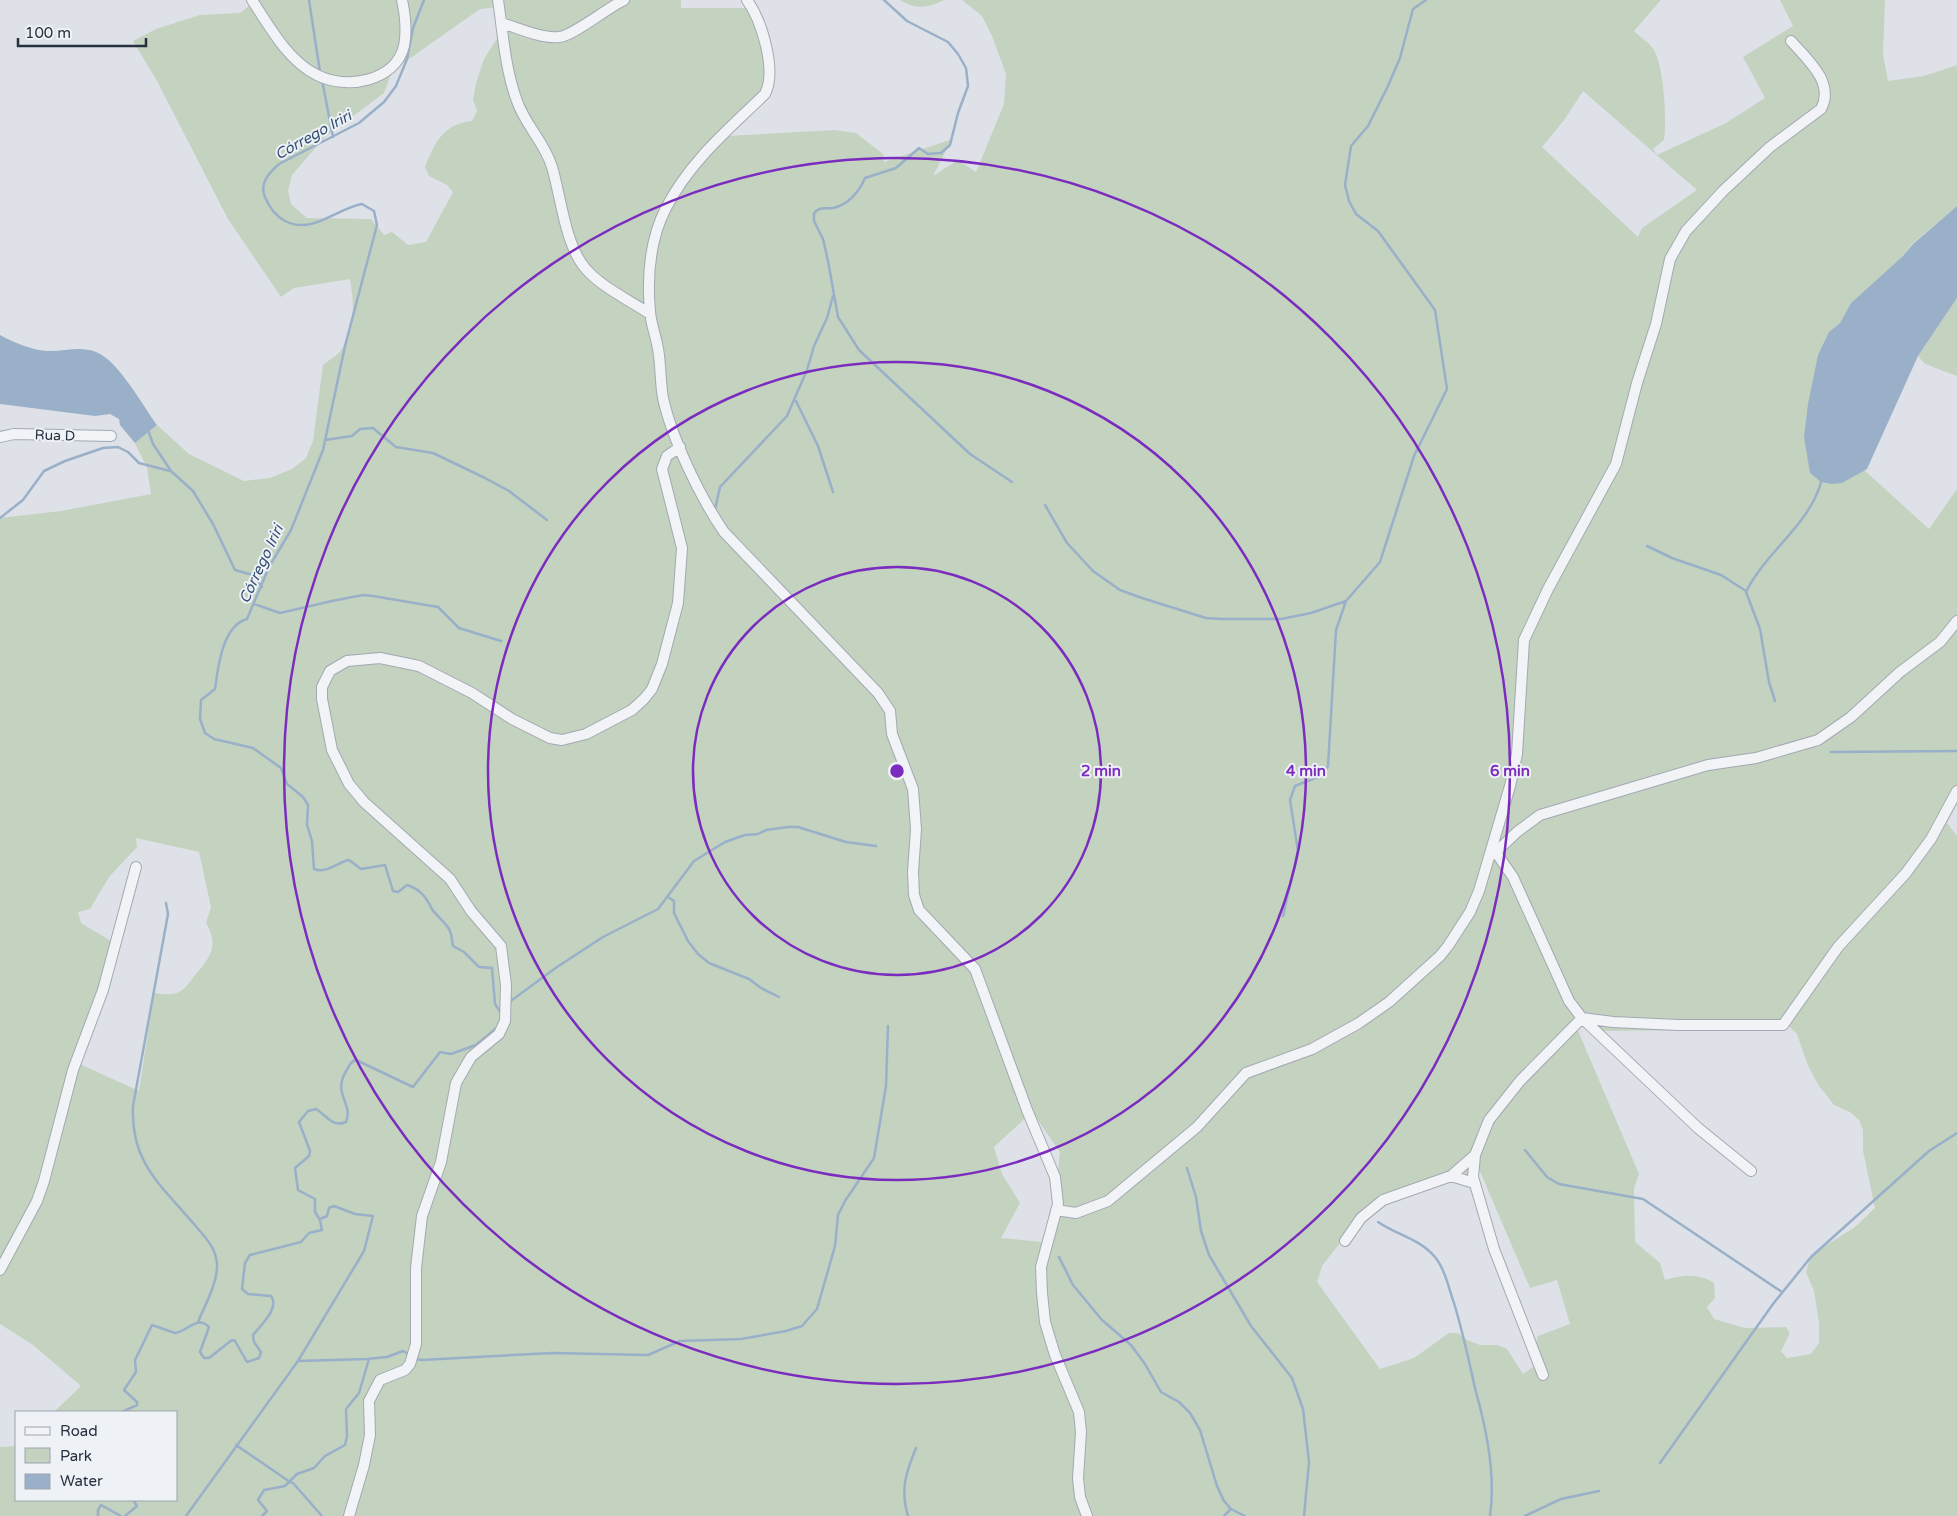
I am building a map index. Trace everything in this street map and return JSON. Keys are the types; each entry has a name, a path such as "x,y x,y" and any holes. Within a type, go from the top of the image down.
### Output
{"street":[{"path":"252,0 270,28 299,61 316,75 348,82 363,82 377,76 396,62 404,46 405,28 402,0"},
{"path":"498,0 510,79 517,101 539,138 552,167 570,238 579,261 586,270 603,283 650,314"},
{"path":"502,23 547,36 560,37 577,30 605,10 624,0"},
{"path":"747,0 754,10 761,27 769,68 768,88 765,94 702,154 681,182 665,209 651,254 650,314 659,356 663,397 680,448 707,507 724,532 878,693 890,711 892,734 909,772 913,789 916,829 913,872 914,895 919,910 976,969 1027,1110 1055,1177 1056,1210 1041,1267 1042,1293 1045,1322 1055,1355 1079,1412 1081,1432 1078,1478 1080,1497 1087,1516"},
{"path":"1056,1210 1076,1213 1108,1201 1197,1127 1246,1073 1312,1049 1359,1023 1389,1002 1440,956 1457,933 1479,892 1494,849 1517,754 1524,640 1548,589 1616,464 1637,382 1656,324 1667,270 1676,245 1686,231 1723,191 1770,147 1821,110 1824,103 1826,96 1823,84 1816,70 1791,41"},
{"name":"Rua D","path":"0,437 14,434 111,436"},
{"path":"349,1516 366,1458 370,1435 369,1401 380,1380 405,1370 414,1357 416,1344 416,1268 422,1216 441,1162 456,1082 471,1057 499,1034 505,1021 506,985 501,946 471,911 455,885 364,802 349,784 332,750 322,688 330,671 347,661 380,658 419,666 472,693 512,719 550,738 562,740 586,734 632,710 652,689 662,664 678,603 682,548 662,469 667,456 680,448"},
{"path":"1494,849 1540,815 1708,765 1756,758 1818,740 1845,721 1900,672 1940,642 1957,620"},
{"path":"1582,1018 1613,1022 1678,1025 1783,1025 1838,947 1906,874 1931,839 1957,790"},
{"path":"1494,849 1513,878 1570,1000 1582,1018 1698,1128 1751,1171"},
{"path":"0,1270 37,1201 44,1181 73,1070 103,990 136,867"},
{"path":"1543,1375 1494,1248 1474,1183 1475,1155 1489,1120 1520,1081 1582,1018"},
{"path":"1345,1241 1361,1218 1383,1200 1451,1176 1475,1155"},
{"path":"1451,1176 1474,1183"}],"green space":[{"path":"252,0 681,0 681,8 754,8 771,88 728,136 835,130 856,133 883,154 884,162 952,139 933,176 958,160 976,172 1004,104 1006,74 992,36 982,16 962,0 1661,0 1634,31 1652,47 1660,69 1664,94 1665,131 1664,140 1653,149 1657,155 1726,123 1765,98 1743,57 1793,26 1780,0 1885,0 1883,54 1888,81 1924,76 1957,65 1957,206 1913,243 1903,256 1851,303 1840,323 1829,332 1810,473 1831,483 1843,481 1864,470 1929,529 1957,489 1957,804 1947,823 1957,836 1957,1516 0,1516 0,1447 15,1446 15,1501 178,1501 178,1411 55,1411 81,1386 33,1345 0,1324 0,518 61,511 151,494 147,468 135,443 157,425 189,454 244,481 270,478 292,469 306,458 313,441 323,365 340,351 350,333 353,306 350,279 294,288 281,297 228,219 157,81 133,41 156,29 200,15 240,13 253,3","holes":["499,7 501,32 484,59 476,83 473,100 477,111 472,121 454,126 441,136 432,150 425,167 429,176 447,185 453,192 426,242 408,245 392,232 384,235 371,219 307,218 291,204 288,191 292,175 324,138 384,93 392,71 480,9","1583,91 1697,190 1642,228 1638,237 1542,147 1565,119","136,838 199,852 211,907 206,923 212,938 209,956 184,989 176,993 154,993 139,1091 75,1062 119,946 81,923 78,912 90,909 109,877 137,847","1786,1023 1797,1034 1808,1066 1819,1086 1834,1105 1850,1112 1859,1120 1863,1130 1863,1151 1875,1208 1855,1227 1811,1255 1806,1272 1814,1291 1819,1323 1819,1343 1811,1354 1787,1358 1781,1351 1790,1333 1786,1327 1745,1328 1714,1319 1707,1307 1715,1298 1714,1283 1696,1276 1665,1280 1660,1263 1635,1242 1634,1188 1639,1174 1576,1026 1603,1031 1718,1030","1032,1112 1060,1152 1057,1181 1058,1214 1043,1242 1001,1238 1020,1203 1002,1174 994,1147","1479,1169 1530,1288 1557,1280 1570,1324 1538,1336 1534,1350 1536,1365 1523,1374 1507,1349 1497,1345 1480,1345 1467,1340 1458,1333 1449,1333 1414,1358 1380,1369 1317,1282 1322,1266 1364,1212 1395,1196 1467,1176"]},
{"path":"900,0 944,0 933,5 917,7"},
{"path":"1957,298 1957,376 1925,364 1918,356"}],"water":[{"path":"1957,206 1957,298 1918,356 1867,469 1842,483 1821,482 1810,473 1804,437 1808,404 1818,355 1829,332 1840,323 1851,303 1903,256 1913,244"},
{"path":"0,335 18,344 38,350 85,349 96,352 113,364 157,425 135,443 120,425 119,419 110,414 95,416 0,404"}],"waterway":[{"path":"309,0 320,72"},
{"name":"Córrego Iriri","path":"424,0 413,28 407,59 396,86 384,102 359,123 279,164 264,183 263,192 265,197 276,214 285,221 305,225 315,223 362,204 374,211 377,225 345,346 323,450 291,530 269,567 247,619 239,623 227,639 220,659 215,689 201,700 200,719 205,733 214,739 253,748 281,768 287,784 303,797 308,805 307,825 312,841 314,869 327,869 349,860 361,869 385,865 393,891 398,892 407,885 422,894 448,928 453,946 464,952 479,967 492,968 495,1004 501,1013"},
{"path":"884,0 907,21 948,42 966,68 968,86 958,113 950,145 941,153 928,154 919,148 896,168 865,178 860,188 848,201 833,208 821,209 814,213 814,221 823,239 838,317 859,350 970,454 1012,482"},
{"path":"1283,916 1298,851 1290,800 1295,786 1323,775 1328,766 1336,630 1346,601 1380,562 1414,456 1447,389 1435,310 1378,231 1356,214 1349,201 1345,185 1351,146 1368,126 1388,86 1400,58 1413,9 1426,0"},
{"path":"322,80 333,137"},
{"path":"715,509 720,487 787,416 827,318 833,296"},
{"path":"796,401 818,446 833,492"},
{"path":"325,440 352,436 360,429 373,428 396,447 433,453 485,478 509,491 547,520"},
{"path":"148,430 153,444 171,471 193,491 213,524 235,570 253,575 262,587"},
{"path":"0,518 23,500 44,471 65,461 103,448 118,447 128,452 139,463 170,471"},
{"path":"1775,701 1769,682 1760,629 1746,592 1765,563 1808,510 1822,479"},
{"path":"1045,505 1067,543 1093,571 1120,590 1142,598 1206,618 1221,619 1281,619 1311,613 1346,601"},
{"path":"1647,546 1672,558 1721,575 1746,591"},
{"path":"254,604 280,613 363,595 373,596 438,607 459,628 501,641"},
{"path":"1831,752 1957,751"},
{"path":"508,1003 557,967 603,937 658,909 694,861 725,842 745,835 758,834 766,830 798,827 846,842 876,846"},
{"path":"668,897 674,901 674,913 688,941 698,954 709,963 749,979 761,988 779,997"},
{"path":"166,903 168,914 133,1106 134,1127 137,1145 152,1175 205,1238 215,1254 217,1271 211,1293 198,1322"},
{"name":"Córrego Iriri","path":"124,1411 137,1405 137,1402 124,1390 136,1372 135,1360 152,1325 175,1333 196,1323 205,1324 209,1327 200,1352 204,1358 209,1358 232,1340 235,1341 247,1362 259,1358 261,1352 254,1342 253,1335 271,1311 273,1301 271,1296 248,1294 242,1289 245,1263 250,1255 301,1242 309,1233 322,1230 320,1220 315,1212 315,1199 298,1190 295,1168 309,1156 310,1151 299,1122 308,1111 316,1109 333,1122 346,1122 348,1115 341,1085 351,1062 356,1060 413,1087 440,1052 451,1054 476,1045 499,1026"},
{"path":"415,1359 552,1353 648,1355 680,1341 741,1339 786,1331 802,1326 817,1309 835,1246 838,1215 845,1201 874,1158 886,1086 888,1026"},
{"path":"1660,1463 1773,1304 1811,1257 1929,1151 1957,1133"},
{"path":"1525,1150 1547,1177 1559,1184 1643,1199 1782,1292"},
{"path":"1187,1168 1196,1197 1201,1231 1209,1255 1251,1326 1292,1378 1303,1409 1309,1462 1304,1516"},
{"path":"186,1516 298,1361 364,1251 373,1216 355,1214 334,1206 329,1208 327,1216 320,1219"},
{"path":"1378,1222 1415,1241 1429,1251 1435,1257 1444,1273 1460,1325 1484,1422 1491,1469 1492,1500 1490,1516"},
{"path":"1059,1257 1073,1285 1102,1320 1131,1345 1145,1364 1161,1392 1179,1402 1190,1413 1200,1430 1217,1486 1224,1501 1231,1509 1245,1516"},
{"path":"298,1361 367,1359 387,1357 403,1351 409,1354"},
{"path":"262,1516 267,1511 258,1500 264,1490 285,1486 297,1474 314,1468 325,1456 345,1445 347,1436 346,1409 359,1393 369,1359"},
{"path":"236,1445 290,1482"},
{"path":"908,1516 904,1489 909,1465 916,1448"},
{"path":"290,1482 322,1516"},
{"path":"1525,1516 1561,1499 1599,1491"},
{"name":"Córrego Iriri","path":"125,1516 137,1506 134,1501"},
{"name":"Córrego Iriri","path":"98,1516 98,1510 101,1505 121,1516"},
{"path":"1224,1516 1231,1509"}]}
